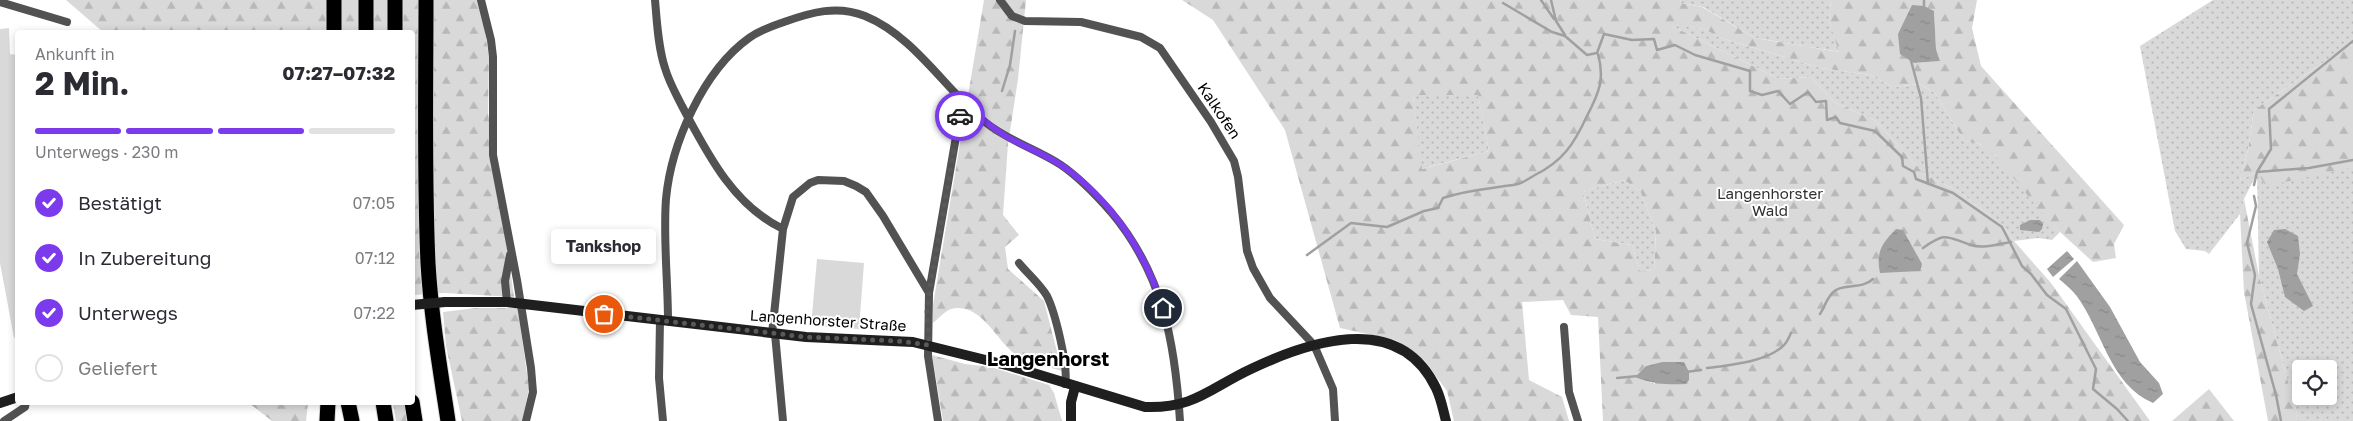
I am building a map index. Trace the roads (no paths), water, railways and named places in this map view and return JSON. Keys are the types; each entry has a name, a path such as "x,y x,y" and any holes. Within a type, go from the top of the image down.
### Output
{"highway":[{"path":"334,0 334,30"},
{"path":"366,0 366,30"},
{"path":"395,0 395,30"},
{"path":"426,0 425,167 428,265 436,342 448,421"},
{"path":"327,421 328,405"},
{"path":"349,405 352,421"},
{"path":"383,405 386,421"},
{"path":"413,405 416,421"}],"street":[{"path":"480,0 491,40 493,57 493,155 521,304 533,392 526,421"},
{"path":"655,0 664,66 672,87 689,119 725,180 760,215 782,229"},
{"name":"Kalkofen","path":"1000,0 1012,16 1025,20 1081,22 1141,36 1160,48 1211,122 1234,161 1238,177 1247,251 1260,283 1270,298 1314,345 1333,389 1335,421"},
{"path":"0,2 67,22"},
{"path":"663,421 658,348 664,321 667,197 678,147 689,119 712,77 731,54 748,39 775,25 815,11 828,10 854,12 878,23 910,48 962,102 987,124 1062,166 1091,190 1126,229 1147,267 1168,322 1173,345 1180,421"},
{"path":"938,421 929,364 927,312 962,102"},
{"path":"783,421 773,334 782,229 793,197 810,183 831,180 844,181 866,192 929,293"},
{"path":"508,302 505,281 511,251"},
{"path":"1019,263 1047,296 1070,386 1071,421"},
{"name":"Langenhorster Straße","path":"415,305 445,302 508,302 773,334 813,338 898,341 929,345 1010,366 1070,386 1145,407 1179,405 1206,394 1269,360 1340,338 1356,338 1372,340 1399,349 1412,358 1430,378 1437,390 1446,421"},
{"path":"1564,327 1569,392 1578,421"},
{"path":"0,403 15,398"},
{"path":"4,421 25,405"}],"water":[{"path":"1912,5 1924,6 1934,11 1936,49 1940,61 1914,63 1900,54 1898,34"},
{"path":"2030,220 2040,220 2043,224 2039,232 2020,230 2020,225"},
{"path":"1896,229 1903,230 1922,264 1920,271 1880,273 1879,254 1883,244"},
{"path":"2285,229 2298,236 2300,254 2297,274 2313,306 2304,311 2285,297 2278,269 2267,242 2274,230"},
{"path":"2067,251 2074,259 2053,277 2047,269"},
{"path":"2077,261 2110,307 2140,362 2159,383 2163,394 2153,403 2138,394 2116,370 2085,309 2076,295 2059,279"},
{"path":"1662,362 1684,362 1689,372 1689,380 1686,384 1660,384 1635,377 1646,366"}],"waterway":[{"path":"1541,0 1554,19"},
{"path":"1551,0 1556,21 1565,35"},
{"path":"1924,0 1924,8"},
{"path":"1503,3 1552,32 1565,36 1587,55 1597,53 1604,34 1632,40 1654,39 1657,50 1675,45 1695,55 1750,71 1750,91 1762,95 1778,91 1790,104 1808,92 1816,102 1826,101 1827,120 1836,117 1840,123 1875,131 1902,157 1903,166 1914,172 1916,179 1953,193 2002,227 2022,266 2031,274 2047,295 2066,309 2096,369 2093,389 2128,421"},
{"path":"1002,91 1010,65 1015,31"},
{"path":"2254,185 2257,172 2271,149 2269,109 2353,41"},
{"path":"1307,255 1351,223 1387,227 1424,211 1438,208 1443,198 1471,191 1518,184 1545,170 1567,151 1595,100 1601,79 1598,54"},
{"path":"1910,57 1921,98 1928,184"},
{"path":"2257,172 2309,168 2353,160"},
{"path":"2254,196 2256,206 2247,243 2255,275 2251,304 2276,395 2281,421"},
{"path":"1923,248 1942,237 1981,246 2011,242"},
{"path":"1820,314 1834,291 1844,287 1862,285 1873,279"},
{"path":"1707,368 1747,362 1767,356 1784,345 1791,333"},
{"path":"1686,372 1701,370"},
{"path":"1617,378 1638,376"}],"place":[{"name":"Tankshop","path":"604,314"}],"district":[{"name":"Langenhorst","path":"1048,359"}],"park label":[{"name":"Langenhorster Wald","path":"1770,202"}]}
